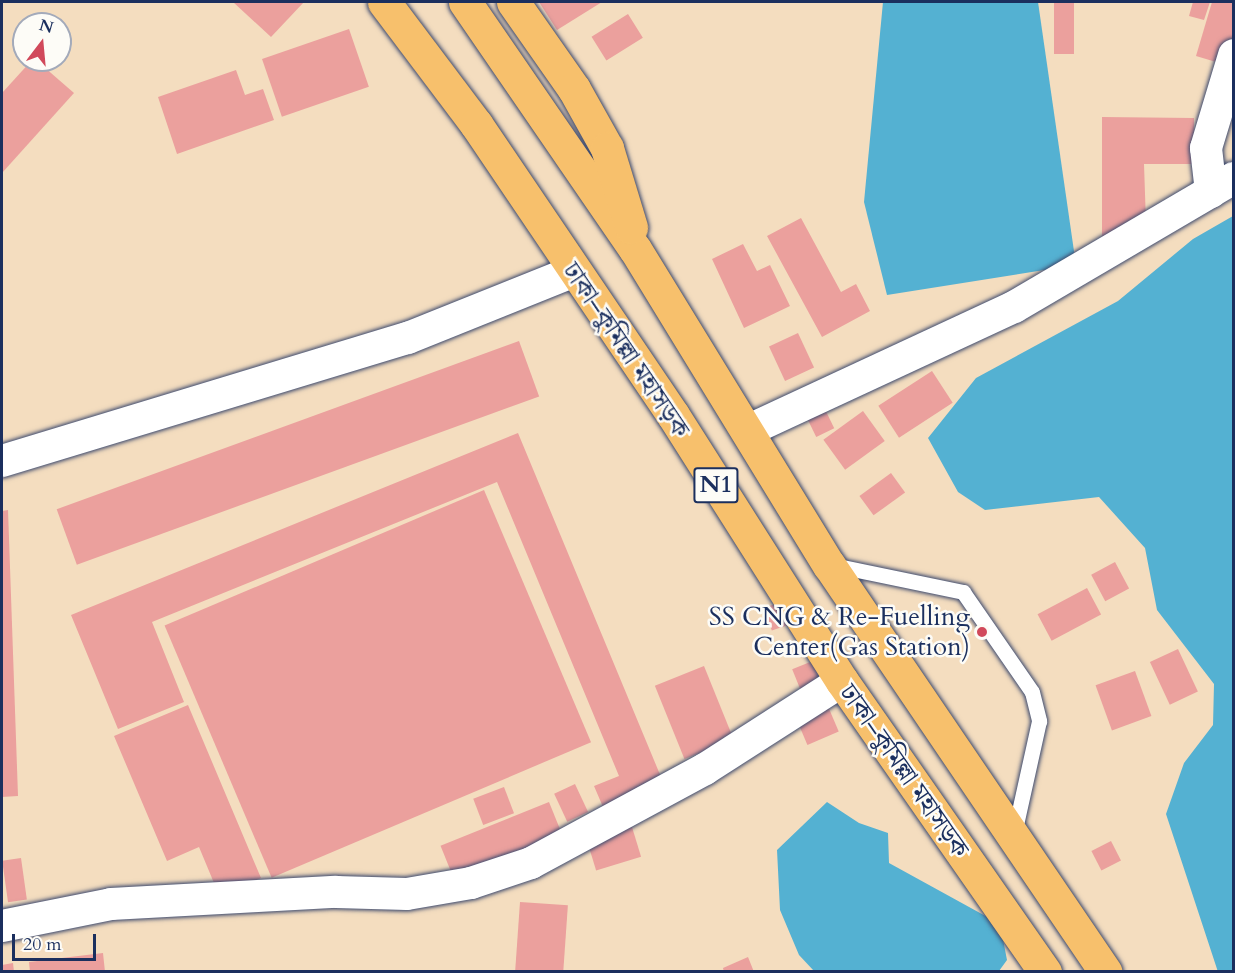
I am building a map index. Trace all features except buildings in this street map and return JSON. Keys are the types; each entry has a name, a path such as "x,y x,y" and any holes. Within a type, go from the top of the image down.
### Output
{"highway":[{"name":"ঢাকা–কুমিল্লা মহাসড়ক","path":"384,2 476,124 572,272 673,416 842,681 1045,972"},
{"name":"ঢাকা–কুমিল্লা মহাসড়ক","path":"465,2 635,249 749,430 829,564 1106,972"},
{"name":"N1","path":"513,2 574,89 607,148 635,249"}],"street":[{"path":"749,430 1014,307 1222,185 1206,148 1233,55"},
{"path":"2,461 408,338 572,272"},
{"path":"2,926 111,904 336,892 407,894 471,883 531,862 705,769 842,681"}],"lane":[{"path":"829,564 963,592 1032,692 1039,721 1013,837"}],"water":[{"path":"883,2 1038,2 1076,265 887,295 864,202"},
{"path":"1233,216 1234,971 1218,972 1166,814 1184,763 1213,725 1214,684 1157,610 1145,548 1099,497 985,510 958,492 928,438 976,378 1118,301 1193,239"},
{"path":"827,802 859,823 888,833 889,863 1000,924 1007,960 999,971 814,971 799,955 780,910 777,850"}],"place":[{"name":"SS CNG & Re-Fuelling Center(Gas Station)","path":"982,632"}]}
